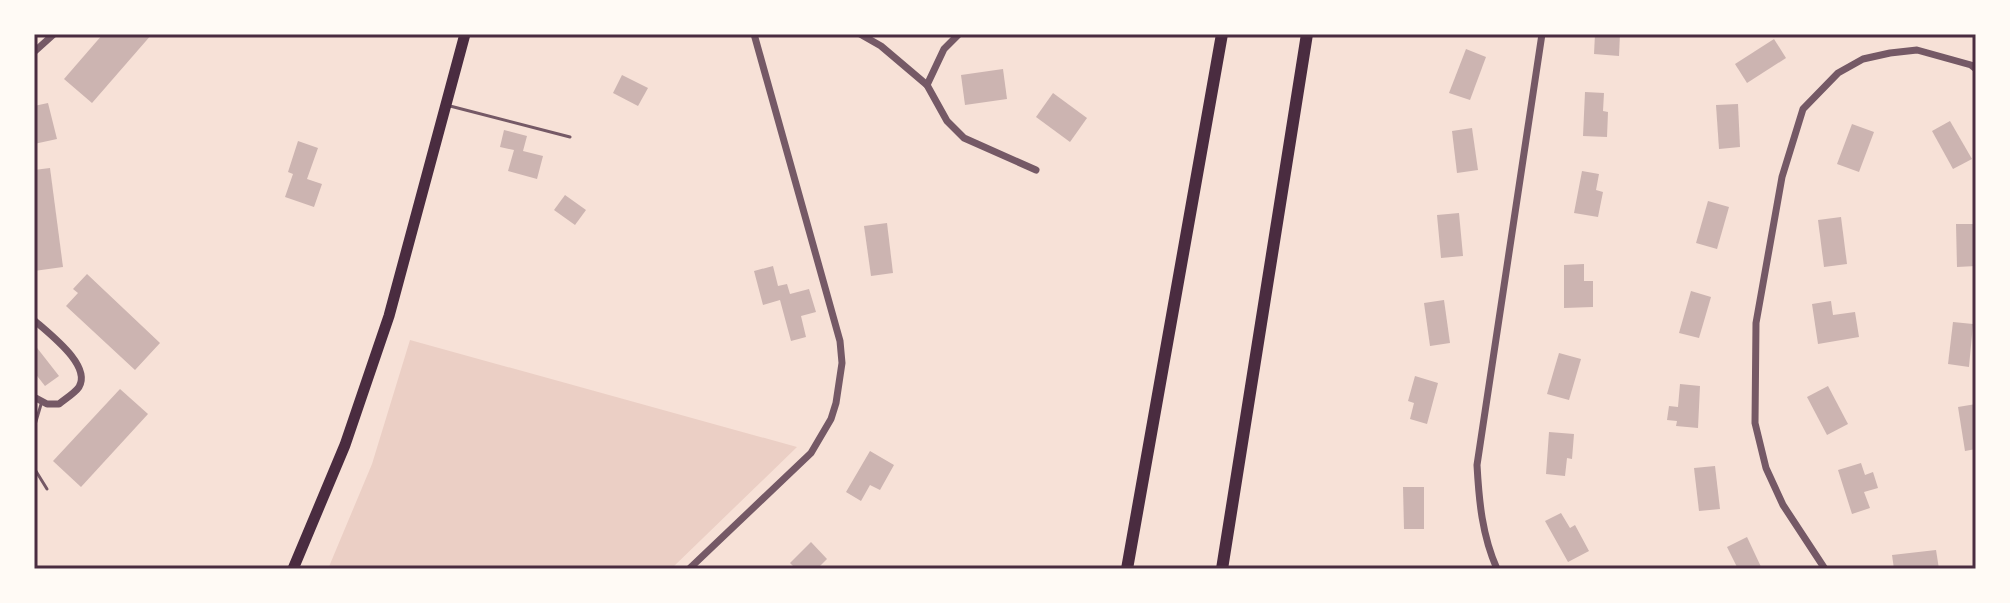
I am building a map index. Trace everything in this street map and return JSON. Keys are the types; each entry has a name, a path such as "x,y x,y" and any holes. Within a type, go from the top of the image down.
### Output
{"highway":[{"path":"1127,569 1220,34"},
{"path":"1222,569 1307,34"}],"main road":[{"path":"293,569 345,445 389,316 465,34"}],"street":[{"path":"34,52 54,34"},
{"path":"689,569 811,453 831,419 840,382 840,341 754,34"},
{"path":"860,34 881,46 927,85 947,121 964,138 1036,170"},
{"path":"927,85 944,49 959,34"},
{"path":"1497,569 1488,548 1479,506 1477,465 1542,34"},
{"path":"1825,569 1783,505 1766,468 1755,423 1756,323 1782,177 1803,109 1838,73 1850,66 1863,59 1917,50 1976,69"},
{"path":"34,320 63,345 78,365 82,378 78,388 59,404 47,404 38,399"}],"lane":[{"path":"446,105 570,137"},
{"path":"34,428 38,399"},
{"path":"34,468 47,489"}],"shaded area":[{"path":"410,340 797,447 671,569 328,569 372,464"}],"building":[{"path":"103,34 152,34 92,103 64,79"},
{"path":"1595,34 1620,34 1619,56 1594,54"},
{"path":"1774,39 1786,58 1747,83 1735,64"},
{"path":"1466,49 1486,57 1470,100 1449,93"},
{"path":"1003,69 1007,99 965,105 961,75"},
{"path":"622,75 648,88 638,106 613,93"},
{"path":"1585,92 1604,93 1603,111 1608,112 1607,137 1583,136"},
{"path":"1053,93 1087,118 1070,142 1036,117"},
{"path":"48,103 57,139 34,144 34,106"},
{"path":"1738,104 1740,147 1719,149 1716,105"},
{"path":"1950,121 1972,159 1953,169 1932,131"},
{"path":"1852,124 1874,132 1859,172 1837,164"},
{"path":"1472,128 1478,170 1457,173 1452,131"},
{"path":"504,130 527,136 523,151 543,156 537,179 508,171 514,150 500,147"},
{"path":"298,141 318,148 307,179 322,184 314,207 285,197 293,174 288,172"},
{"path":"50,168 63,267 34,271 34,170"},
{"path":"1582,171 1599,174 1596,190 1603,192 1598,217 1574,213"},
{"path":"565,195 586,210 575,225 554,210"},
{"path":"1708,201 1729,207 1717,249 1696,243"},
{"path":"1459,213 1463,256 1441,258 1437,215"},
{"path":"1841,217 1847,264 1824,267 1818,220"},
{"path":"887,223 893,273 871,276 864,226"},
{"path":"1956,224 1976,224 1976,266 1957,267"},
{"path":"1584,264 1584,281 1593,281 1593,307 1564,308 1564,265"},
{"path":"773,266 778,286 787,284 790,294 809,289 816,312 801,316 806,337 791,341 780,300 763,305 754,271"},
{"path":"87,274 160,343 135,370 66,306 78,293 73,289"},
{"path":"1691,291 1711,297 1699,338 1679,333"},
{"path":"1444,300 1450,343 1430,346 1424,303"},
{"path":"1831,301 1833,315 1855,312 1859,337 1818,344 1812,304"},
{"path":"1953,322 1973,324 1969,367 1948,364"},
{"path":"34,344 59,376 45,386 34,372"},
{"path":"1559,353 1581,359 1569,400 1547,394"},
{"path":"1415,376 1438,383 1427,424 1410,419 1414,403 1408,401"},
{"path":"1680,384 1700,386 1698,428 1676,426 1677,421 1667,420 1669,406 1678,407"},
{"path":"1828,386 1848,424 1827,435 1807,397"},
{"path":"120,389 148,414 81,487 53,461"},
{"path":"1976,404 1976,449 1965,451 1958,407"},
{"path":"1549,432 1574,434 1572,459 1567,458 1565,476 1546,474"},
{"path":"870,451 894,465 880,490 870,485 861,501 846,492"},
{"path":"1861,463 1865,475 1873,472 1878,488 1864,492 1870,508 1852,514 1838,470"},
{"path":"1715,466 1720,509 1699,511 1694,468"},
{"path":"1403,487 1424,487 1424,529 1404,529"},
{"path":"1561,513 1570,528 1575,525 1589,551 1568,562 1545,521"},
{"path":"1747,537 1762,569 1738,569 1727,547"},
{"path":"811,542 827,559 817,569 796,569 790,563"},
{"path":"1936,550 1939,569 1894,569 1892,555"}]}
